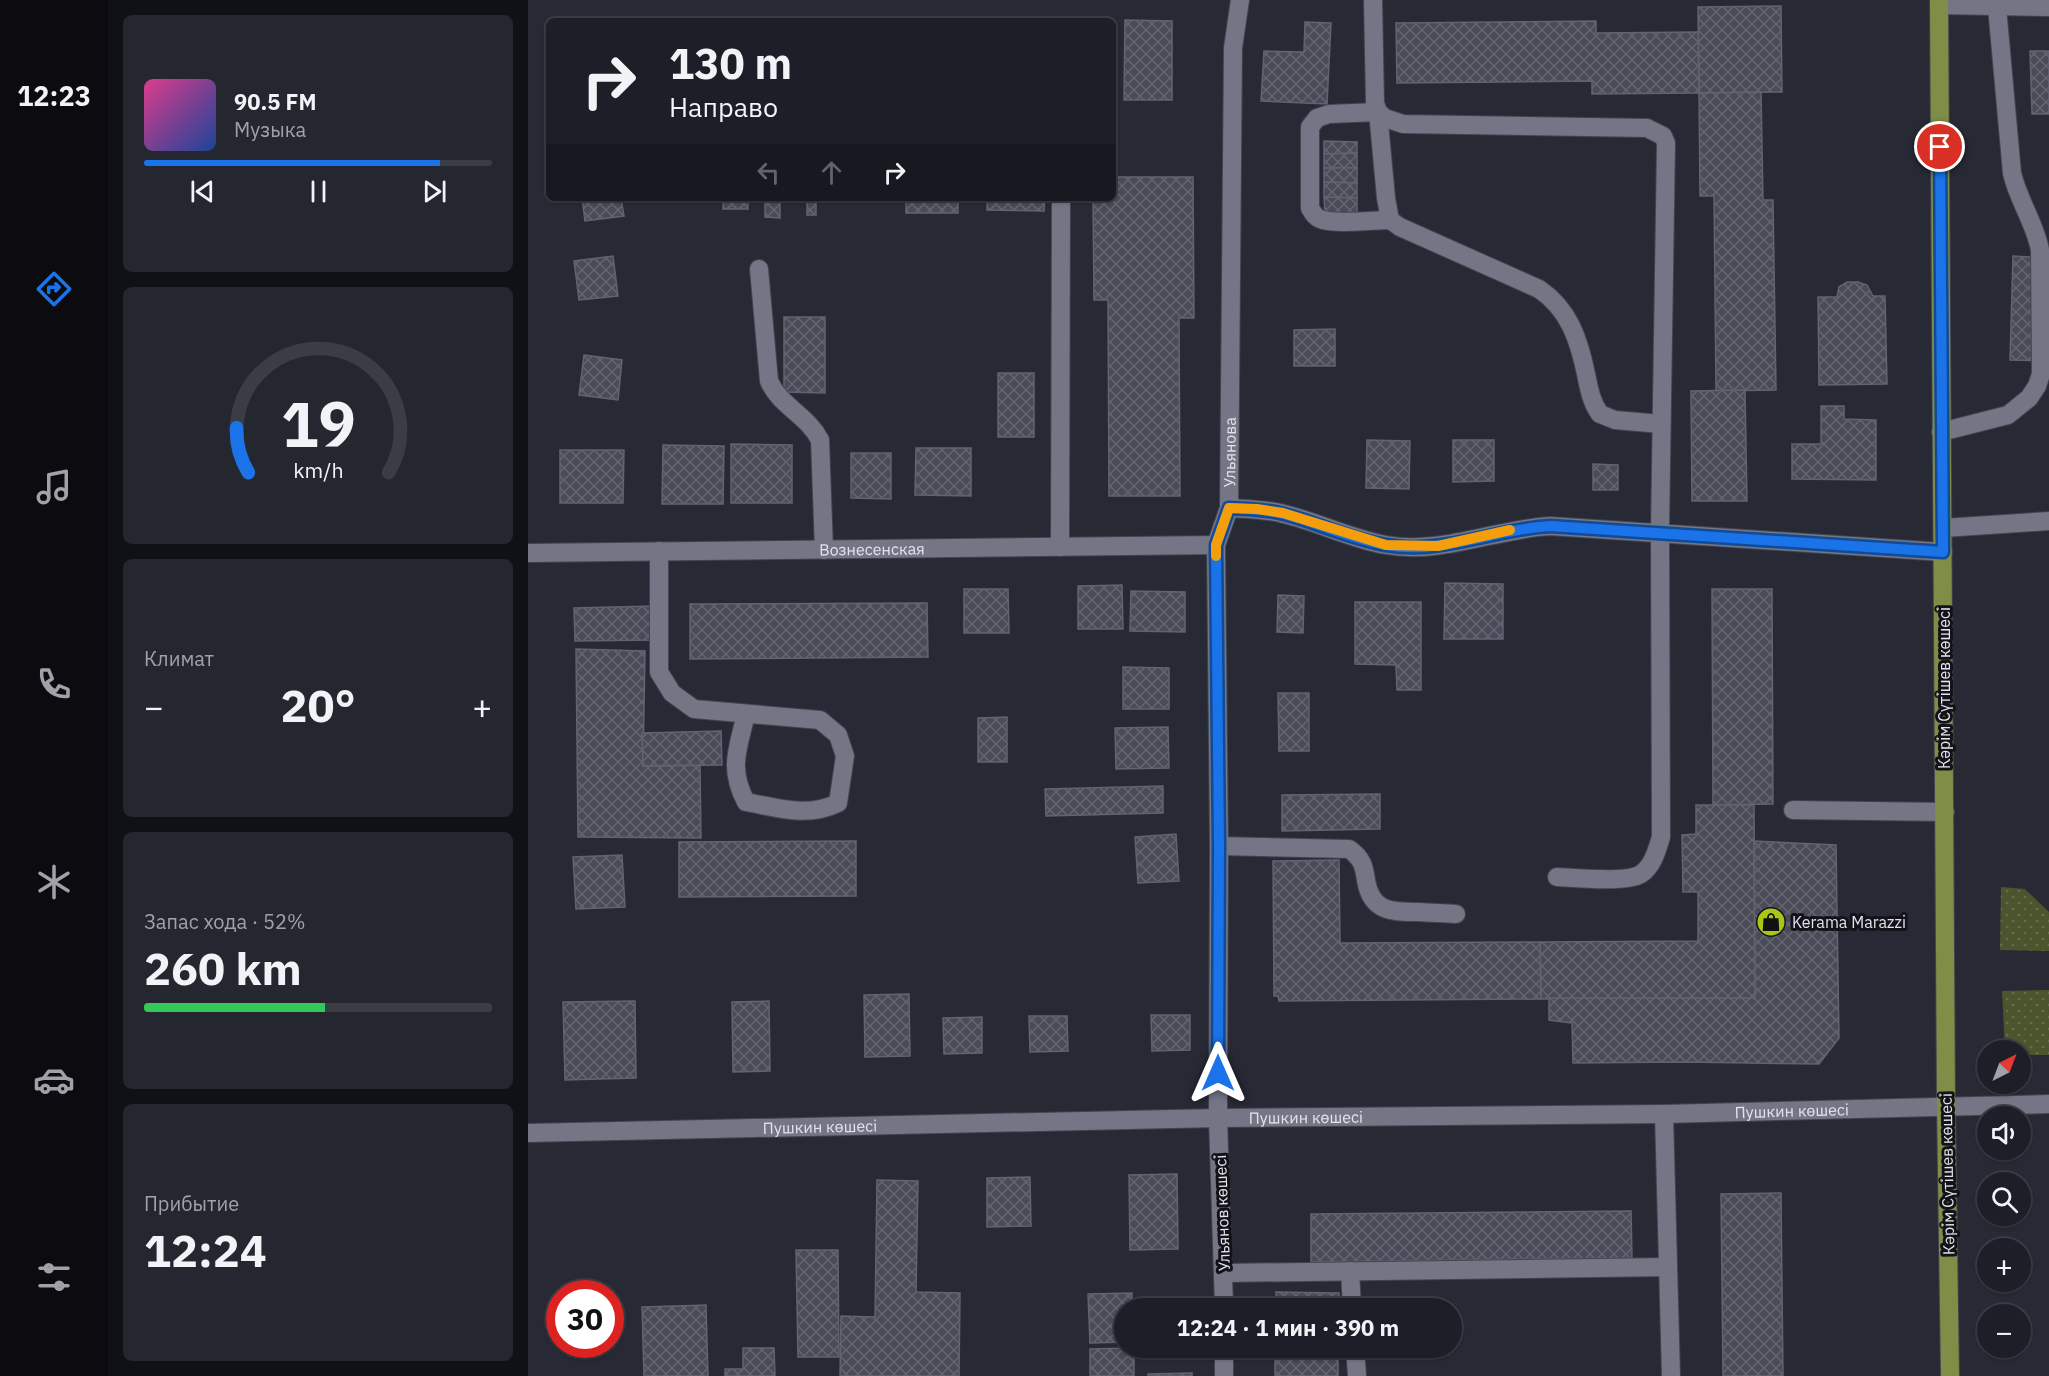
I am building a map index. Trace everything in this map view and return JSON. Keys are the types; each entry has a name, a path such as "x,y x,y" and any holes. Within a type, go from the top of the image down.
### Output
{"main road":[{"name":"Кәрім Сүтішев көшесі","path":"1939,2 1946,1106 1950,1376"}],"street":[{"name":"Ульянова","path":"1218,1118 1219,846 1216,545 1229,508 1233,48 1240,0"},
{"path":"1373,0 1374,92 1390,220"},
{"path":"1939,2 1997,7 2038,5"},
{"path":"1941,432 2008,415 2029,398 2041,374 2040,250 2037,234 2015,187 2012,173 1997,7"},
{"path":"1557,877 1626,879 1641,874 1651,863 1661,837 1660,531 1666,143 1663,136 1647,128 1403,124 1385,118 1378,112 1323,115 1313,122 1310,208 1317,218 1324,220 1390,220 1400,227 1539,289 1565,313 1576,336 1592,399 1600,414 1616,420 1661,424"},
{"path":"1060,201 1060,547"},
{"path":"759,269 769,381 782,402 805,418 814,428 820,440 824,550"},
{"path":"1229,508 1283,513 1359,538 1396,546 1438,546 1503,531 1539,526 1660,531 1943,552"},
{"path":"1943,528 2049,521"},
{"name":"Вознесенская","path":"528,553 1216,545"},
{"path":"658,551 659,672 672,693 694,709 820,720 838,735 845,756 838,803 824,810 806,812 746,802 739,788 734,768 746,714"},
{"path":"1793,810 1944,812"},
{"path":"1219,846 1349,849 1358,855 1364,864 1368,892 1382,908 1393,912 1456,914"},
{"name":"Пушкин көшесі","path":"528,1133 1218,1118 1664,1114 2049,1104"},
{"path":"1664,1114 1671,1376"},
{"name":"Ульянов көшесі","path":"1218,1118 1224,1298"},
{"path":"1224,1273 1668,1267"},
{"path":"1350,1271 1351,1298"},
{"path":"1224,1358 1224,1376"},
{"path":"1356,1358 1357,1376"}],"green space":[{"path":"2001,887 2025,889 2049,912 2049,951 2000,950"},
{"path":"2049,990 2049,1055 2031,1055 2031,1040 2004,1040 2002,991"}],"building":[{"path":"1781,6 1782,92 1699,93 1698,7"},
{"path":"1125,20 1172,21 1172,100 1124,100"},
{"path":"1596,21 1596,33 1698,32 1699,93 1592,94 1592,81 1397,83 1396,23"},
{"path":"1305,22 1331,23 1327,104 1261,101 1264,51 1304,52"},
{"path":"2030,51 2049,51 2049,114 2032,114"},
{"path":"1761,92 1763,200 1773,200 1776,390 1716,391 1714,196 1700,196 1699,93"},
{"path":"1324,141 1357,142 1357,153 1324,154"},
{"path":"1357,153 1357,168 1324,168 1324,154"},
{"path":"1324,168 1357,168 1357,183 1324,182"},
{"path":"1116,177 1193,177 1194,318 1179,318 1180,496 1109,496 1108,300 1094,300 1093,201 1116,201"},
{"path":"1324,182 1357,183 1357,198 1324,197"},
{"path":"1324,197 1357,198 1357,213 1325,213"},
{"path":"582,201 622,201 624,216 585,221"},
{"path":"723,201 748,201 748,209 723,209"},
{"path":"765,201 780,201 780,218 765,217"},
{"path":"807,201 816,201 816,215 807,215"},
{"path":"906,201 958,201 958,213 906,213"},
{"path":"987,201 1045,201 1044,211 987,210"},
{"path":"613,256 618,296 579,300 574,261"},
{"path":"2013,256 2047,258 2049,361 2010,360"},
{"path":"1847,282 1867,285 1873,296 1885,296 1887,384 1819,385 1818,297 1837,297 1839,287"},
{"path":"784,317 825,317 825,393 784,392"},
{"path":"1335,329 1335,366 1294,366 1294,330"},
{"path":"584,355 622,360 618,400 579,395"},
{"path":"998,373 1034,373 1034,437 998,437"},
{"path":"1745,390 1747,501 1692,501 1691,391"},
{"path":"1821,406 1844,406 1844,419 1876,420 1876,480 1792,479 1792,444 1821,444"},
{"path":"1367,440 1410,441 1409,489 1366,488"},
{"path":"1453,440 1494,440 1494,481 1453,482"},
{"path":"731,444 792,445 792,503 731,503"},
{"path":"663,445 724,446 723,504 662,504"},
{"path":"916,448 971,448 971,496 915,495"},
{"path":"560,450 624,450 623,503 560,503"},
{"path":"851,453 891,453 891,499 851,498"},
{"path":"1593,464 1618,465 1618,490 1593,490"},
{"path":"1445,583 1503,584 1503,639 1444,639"},
{"path":"1122,585 1123,629 1078,629 1078,586"},
{"path":"964,589 1008,589 1009,633 964,633"},
{"path":"1712,589 1772,589 1773,804 1713,805"},
{"path":"1131,591 1185,592 1185,632 1130,631"},
{"path":"1278,595 1304,596 1303,633 1277,632"},
{"path":"1355,602 1421,602 1421,690 1397,690 1396,665 1355,664"},
{"path":"927,603 928,657 690,659 690,604"},
{"path":"653,606 654,640 575,641 574,608"},
{"path":"576,649 645,651 643,766 700,765 701,838 578,837"},
{"path":"1123,667 1169,668 1169,709 1123,709"},
{"path":"1278,693 1309,693 1309,751 1279,751"},
{"path":"1007,717 1007,762 978,762 978,718"},
{"path":"1168,727 1169,768 1116,769 1115,728"},
{"path":"721,731 722,765 643,766 642,733"},
{"path":"1163,786 1163,813 1046,816 1045,789"},
{"path":"1380,794 1380,829 1282,831 1282,795"},
{"path":"1696,805 1754,805 1755,998 1541,999 1540,942 1698,941 1698,892 1683,892 1682,835 1696,834"},
{"path":"1176,834 1179,881 1138,883 1135,837"},
{"path":"856,841 856,896 679,897 679,842"},
{"path":"1754,841 1836,845 1839,1038 1819,1064 1573,1063 1572,1023 1549,1020 1549,998 1755,998"},
{"path":"622,855 625,907 576,909 573,857"},
{"path":"1339,860 1340,943 1540,942 1541,999 1279,1001 1278,996 1274,996 1273,861"},
{"path":"909,994 910,1056 865,1057 864,995"},
{"path":"635,1001 636,1078 565,1080 563,1002"},
{"path":"769,1001 770,1071 733,1072 732,1002"},
{"path":"1151,1015 1190,1015 1190,1050 1152,1051"},
{"path":"1029,1016 1067,1016 1068,1051 1030,1052"},
{"path":"982,1017 982,1053 944,1054 943,1018"},
{"path":"1177,1174 1178,1249 1130,1250 1129,1175"},
{"path":"1030,1177 1031,1226 987,1227 987,1178"},
{"path":"877,1180 918,1181 916,1292 960,1293 959,1376 840,1376 841,1316 875,1317"},
{"path":"1781,1193 1783,1376 1723,1376 1721,1194"},
{"path":"1631,1211 1632,1258 1311,1262 1311,1214"},
{"path":"796,1250 838,1250 839,1357 798,1357"},
{"path":"1276,1292 1339,1293 1339,1298 1276,1298"},
{"path":"1132,1293 1132,1298 1114,1298 1114,1342 1090,1343 1088,1294"},
{"path":"706,1305 708,1376 644,1376 642,1307"},
{"path":"743,1348 774,1348 775,1376 725,1376 725,1369 743,1369"},
{"path":"1114,1348 1114,1358 1134,1358 1134,1376 1090,1376 1090,1349"},
{"path":"1275,1358 1338,1358 1338,1376 1275,1376"},
{"path":"1192,1373 1192,1376 1148,1376 1148,1374"}],"slow traffic":[{"path":"1216,556 1216,545 1229,508 1283,513 1386,545 1438,546 1510,530"}],"place":[{"name":"Kerama Marazzi","path":"1771,922"}],"route":[{"path":"1218,1073 1219,846 1216,545 1229,508 1283,513 1386,545 1417,547 1438,546 1528,527 1550,526 1660,531 1943,552 1940,147"}]}
